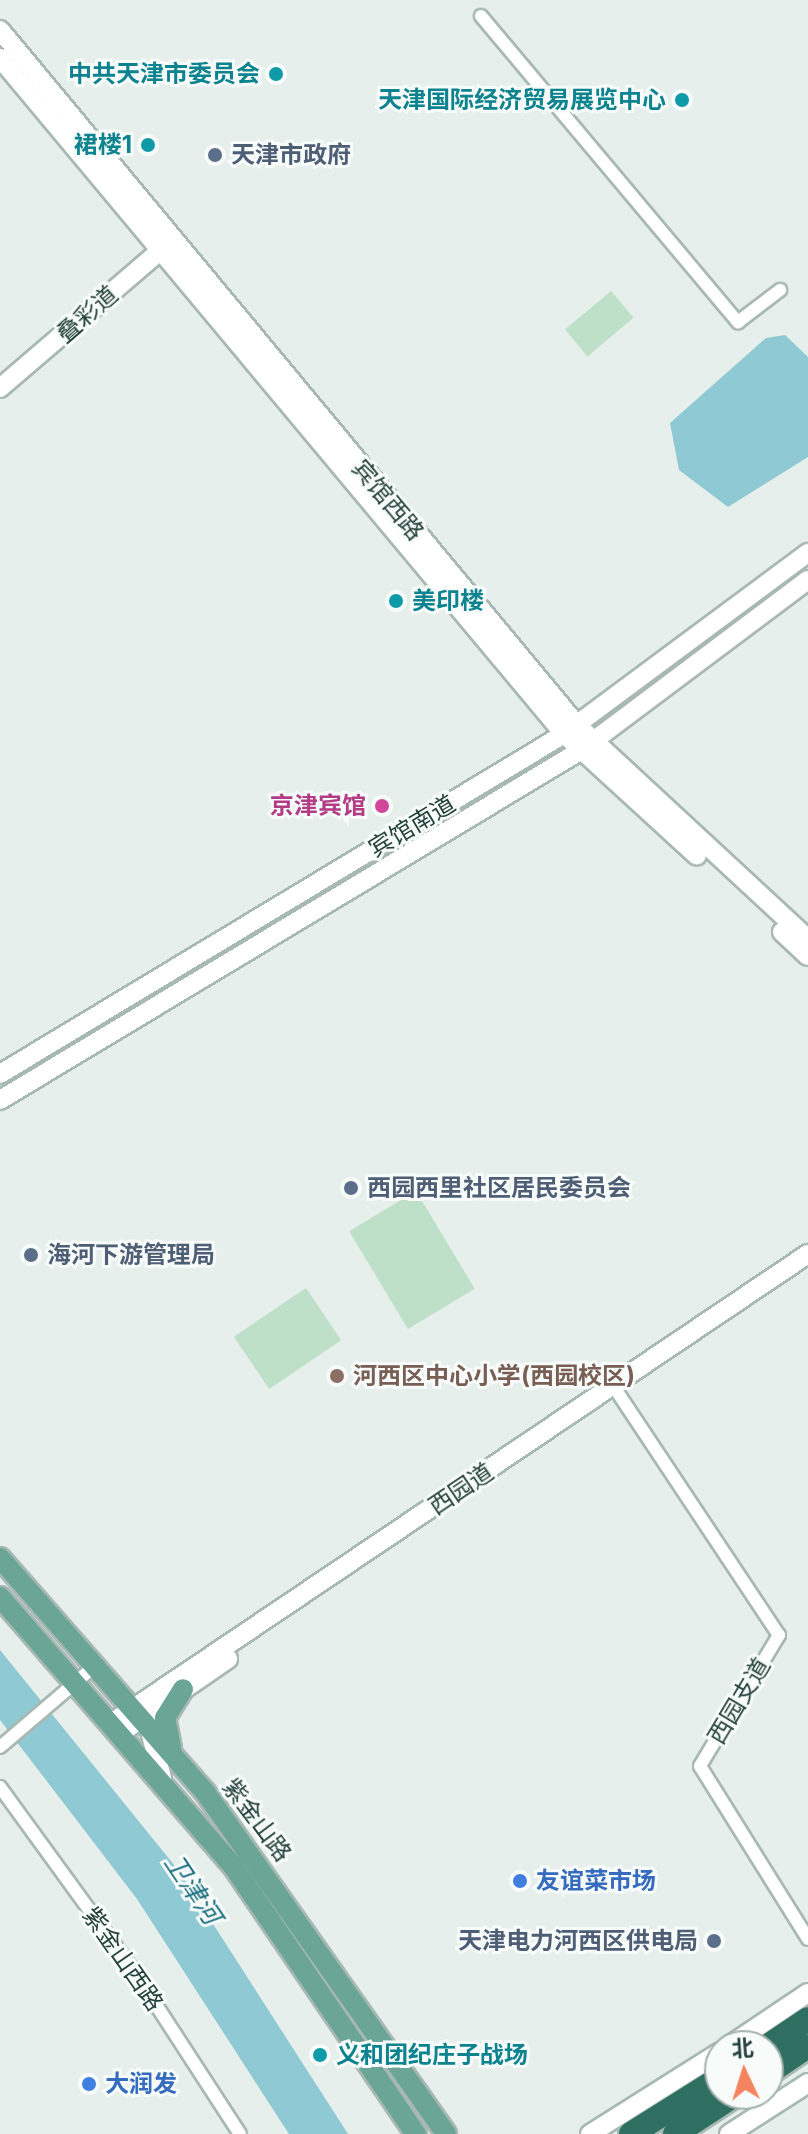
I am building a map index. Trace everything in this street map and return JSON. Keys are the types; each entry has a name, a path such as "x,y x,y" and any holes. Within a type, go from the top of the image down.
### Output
{"highway":[{"path":"784,2035 808,2019"},
{"path":"784,2062 808,2046"},
{"path":"631,2134 704,2088"},
{"path":"675,2134 712,2110"}],"main road":[{"name":"宾馆西路","path":"0,30 167,245 571,730 808,956"},
{"name":"宾馆西路","path":"0,58 167,245"},
{"name":"叠彩道","path":"0,388 167,245"},
{"name":"宾馆南道","path":"0,1074 571,730 808,553"},
{"name":"宾馆南道","path":"0,1100 586,746 808,580"},
{"name":"宾馆西路","path":"586,746 808,939"},
{"name":"西园道","path":"617,1391 808,1254"},
{"name":"西园道","path":"118,1727 143,1716 178,1685 617,1391 808,1268"},
{"name":"紫金山路","path":"0,1558 143,1716 248,1848 446,2134"},
{"name":"紫金山路","path":"0,1597 118,1727 233,1866 416,2134"},
{"path":"176,1758 165,1718 178,1685"},
{"path":"143,1716 162,1778"},
{"path":"753,2030 808,1993"},
{"path":"590,2134 704,2062"},
{"path":"729,2134 808,2083"}],"street":[{"path":"481,16 738,322 780,290"},
{"name":"西园支道","path":"617,1391 779,1635 700,1766 808,1939"},
{"path":"4,1745 96,1665"},
{"name":"紫金山西路","path":"0,1787 138,1977 240,2134"}],"green space":[{"path":"611,291 633,318 588,356 565,330"},
{"path":"416,1191 475,1289 408,1329 349,1231"},
{"path":"306,1288 341,1340 269,1389 234,1337"}],"water":[{"path":"785,335 808,357 808,457 728,507 679,470 670,423 766,338"},
{"path":"0,1650 179,1871 348,2134 289,2134 137,1899 0,1720"}],"place":[{"name":"中共天津市委员会","path":"276,74"},
{"name":"天津国际经济贸易展览中心","path":"682,100"},
{"name":"裙楼1","path":"148,145"},
{"name":"天津市政府","path":"215,155"},
{"name":"美印楼","path":"396,601"},
{"name":"京津宾馆","path":"382,806"},
{"name":"西园西里社区居民委员会","path":"351,1188"},
{"name":"海河下游管理局","path":"31,1255"},
{"name":"河西区中心小学(西园校区)","path":"337,1376"},
{"name":"友谊菜市场","path":"520,1881"},
{"name":"天津电力河西区供电局","path":"714,1941"},
{"name":"义和团纪庄子战场","path":"320,2055"},
{"name":"大润发","path":"89,2084"}],"water label":[{"name":"卫津河","path":"193,1889"}]}
